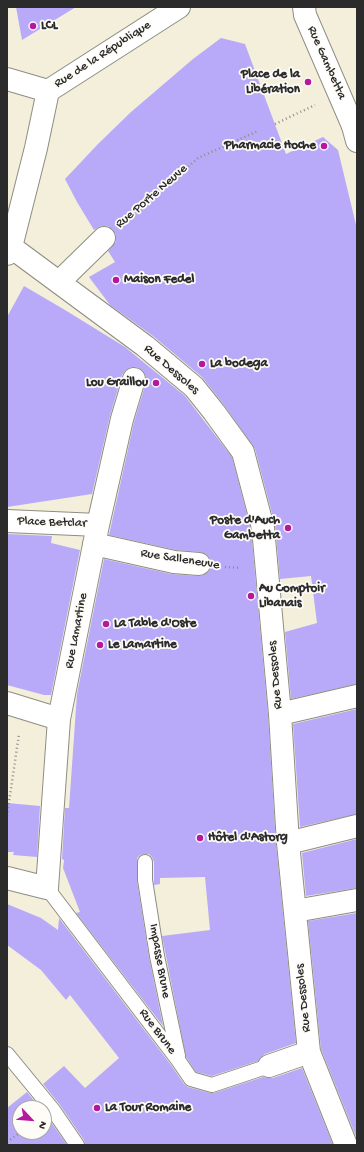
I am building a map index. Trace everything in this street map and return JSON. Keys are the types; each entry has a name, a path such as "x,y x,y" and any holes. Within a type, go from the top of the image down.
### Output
{"street":[{"name":"Rue de la République","path":"48,90 179,7"},
{"name":"Rue Gambetta","path":"304,7 305,15 340,94 355,133"},
{"path":"7,78 48,90 36,148 9,251"},
{"name":"Rue Porte Neuve","path":"59,282 104,238"},
{"name":"Rue Dessoles","path":"9,251 59,282 145,346 194,387 243,452 263,528 280,714 288,844 296,911 309,1052 346,1145"},
{"name":"Rue Lamartine","path":"47,888 59,719 96,534 122,419 134,379"},
{"name":"Place Betclar","path":"7,521 96,534"},
{"name":"Rue Salleneuve","path":"96,534 174,562 199,564"},
{"path":"280,714 357,696"},
{"path":"15,705 59,719"},
{"path":"288,844 357,826"},
{"path":"7,878 47,888"},
{"path":"296,911 357,900"},
{"name":"Rue Brune","path":"269,1066 309,1052"}],"lane":[{"name":"Impasse Brune","path":"145,862 145,880 156,948 178,1060"},
{"name":"Rue Brune","path":"47,888 191,1079 212,1085 269,1066"},
{"path":"7,1054 53,1110 77,1145"}],"path":[{"path":"275,124 340,94"},
{"name":"Rue Porte Neuve","path":"104,238 131,218 198,158 258,131"},
{"name":"Rue Salleneuve","path":"199,564 267,571"},
{"path":"7,816 15,705"}],"building":[{"path":"16,7 76,7 22,40"},
{"path":"221,38 245,44 286,154 323,137 338,150 357,229 357,684 291,699 285,632 317,623 311,576 280,579 275,525 255,449 224,405 202,377 153,336 110,305 89,277 115,262 108,251 116,242 116,235 113,230 107,226 101,226 94,230 65,179 131,112 193,59"},
{"path":"24,286 125,347 185,396 232,457 251,530 268,715 276,844 296,1043 265,1054 258,1061 212,1076 196,1072 186,1057 162,936 210,930 205,877 160,878 160,884 154,885 154,862 152,857 149,854 145,854 140,855 137,858 137,881 149,957 163,1026 76,913 80,912 63,868 64,860 62,859 65,808 69,808 77,694 104,559 171,574 198,576 204,575 209,571 211,565 210,559 206,554 200,552 176,550 109,535 134,422 146,382 146,376 143,371 137,367 131,367 122,375 110,416 92,494 7,507 7,317"},
{"path":"7,534 52,536 51,543 80,550 51,695 44,695 7,685"},
{"path":"357,709 357,814 300,827 293,724"},
{"path":"7,803 40,806 37,857 13,855 14,852 7,852"},
{"path":"357,839 357,888 306,896 302,853"},
{"path":"7,904 41,918 58,930 59,918 184,1084 188,1087 214,1093 263,1077 273,1078 302,1068 333,1145 85,1145 84,1140 60,1105 43,1084 64,1066 85,1088 119,1058 70,995 66,1000 41,970 7,945"},
{"path":"357,913 357,1139 321,1049 308,921"},
{"path":"27,1092 34,1100 17,1100"},
{"path":"12,1104 12,1140 52,1140 52,1123 67,1145 7,1145 7,1108"}],"place":[{"name":"LCL","path":"33,26"},
{"name":"Place de la Libération","path":"308,82"},
{"name":"Pharmacie Hoche","path":"324,146"},
{"name":"Maison Fedel","path":"116,280"},
{"name":"La bodega","path":"202,364"},
{"name":"Lou Graillou","path":"156,383"},
{"name":"Poste d'Auch Gambetta","path":"288,528"},
{"name":"Au Comptoir Libanais","path":"251,596"},
{"name":"La Table d'Oste","path":"106,624"},
{"name":"Le Lamartine","path":"100,645"},
{"name":"Hôtel d'Astorg","path":"200,838"},
{"name":"La Tour Romaine","path":"97,1108"}]}
